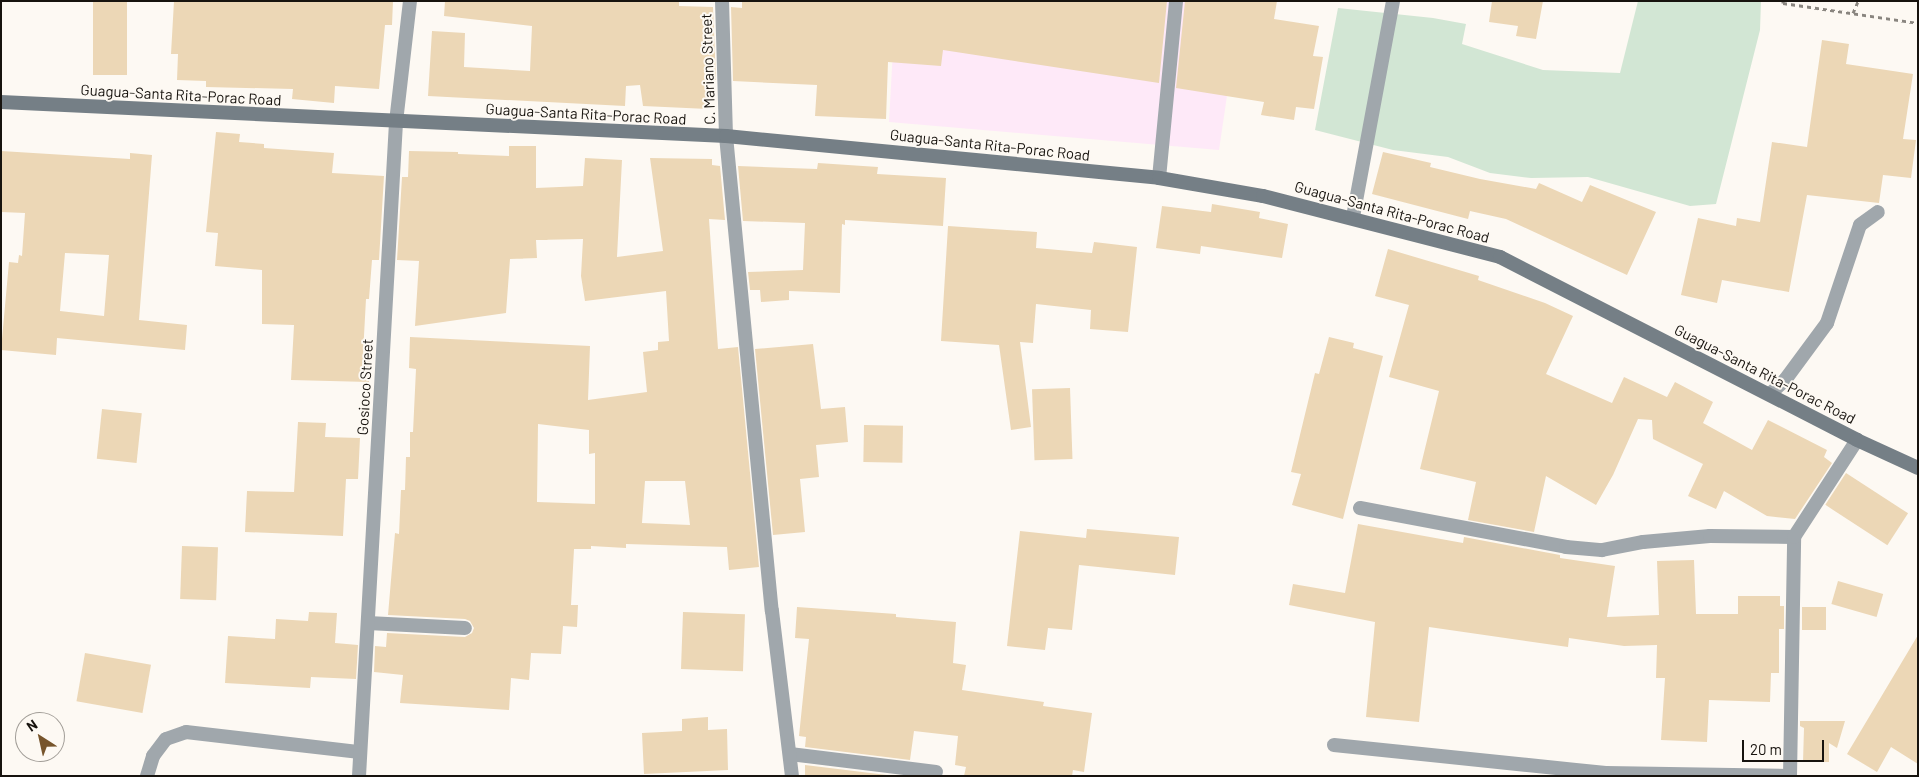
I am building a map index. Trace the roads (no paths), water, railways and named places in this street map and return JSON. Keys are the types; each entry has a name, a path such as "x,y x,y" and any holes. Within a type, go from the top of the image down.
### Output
{"main road":[{"name":"Guagua-Santa Rita-Porac Road","path":"1,102 726,136 1159,178 1263,196 1353,217 1500,257 1857,440 1918,468"}],"street":[{"name":"Gosioco Street","path":"359,776 396,122 410,1"},
{"name":"C. Mariano Street","path":"722,1 726,136 772,611 792,776"},
{"path":"1159,178 1176,1"},
{"path":"1353,217 1393,1"},
{"path":"1770,394 1785,380 1827,323 1860,225 1878,212"},
{"path":"1334,744 1606,773 1790,776 1794,537 1857,440"},
{"path":"1360,508 1566,547 1602,550 1643,542 1710,536 1794,537"},
{"path":"368,624 465,628"},
{"path":"148,776 153,756 166,739 186,732 360,752"},
{"path":"790,754 936,772"}]}
